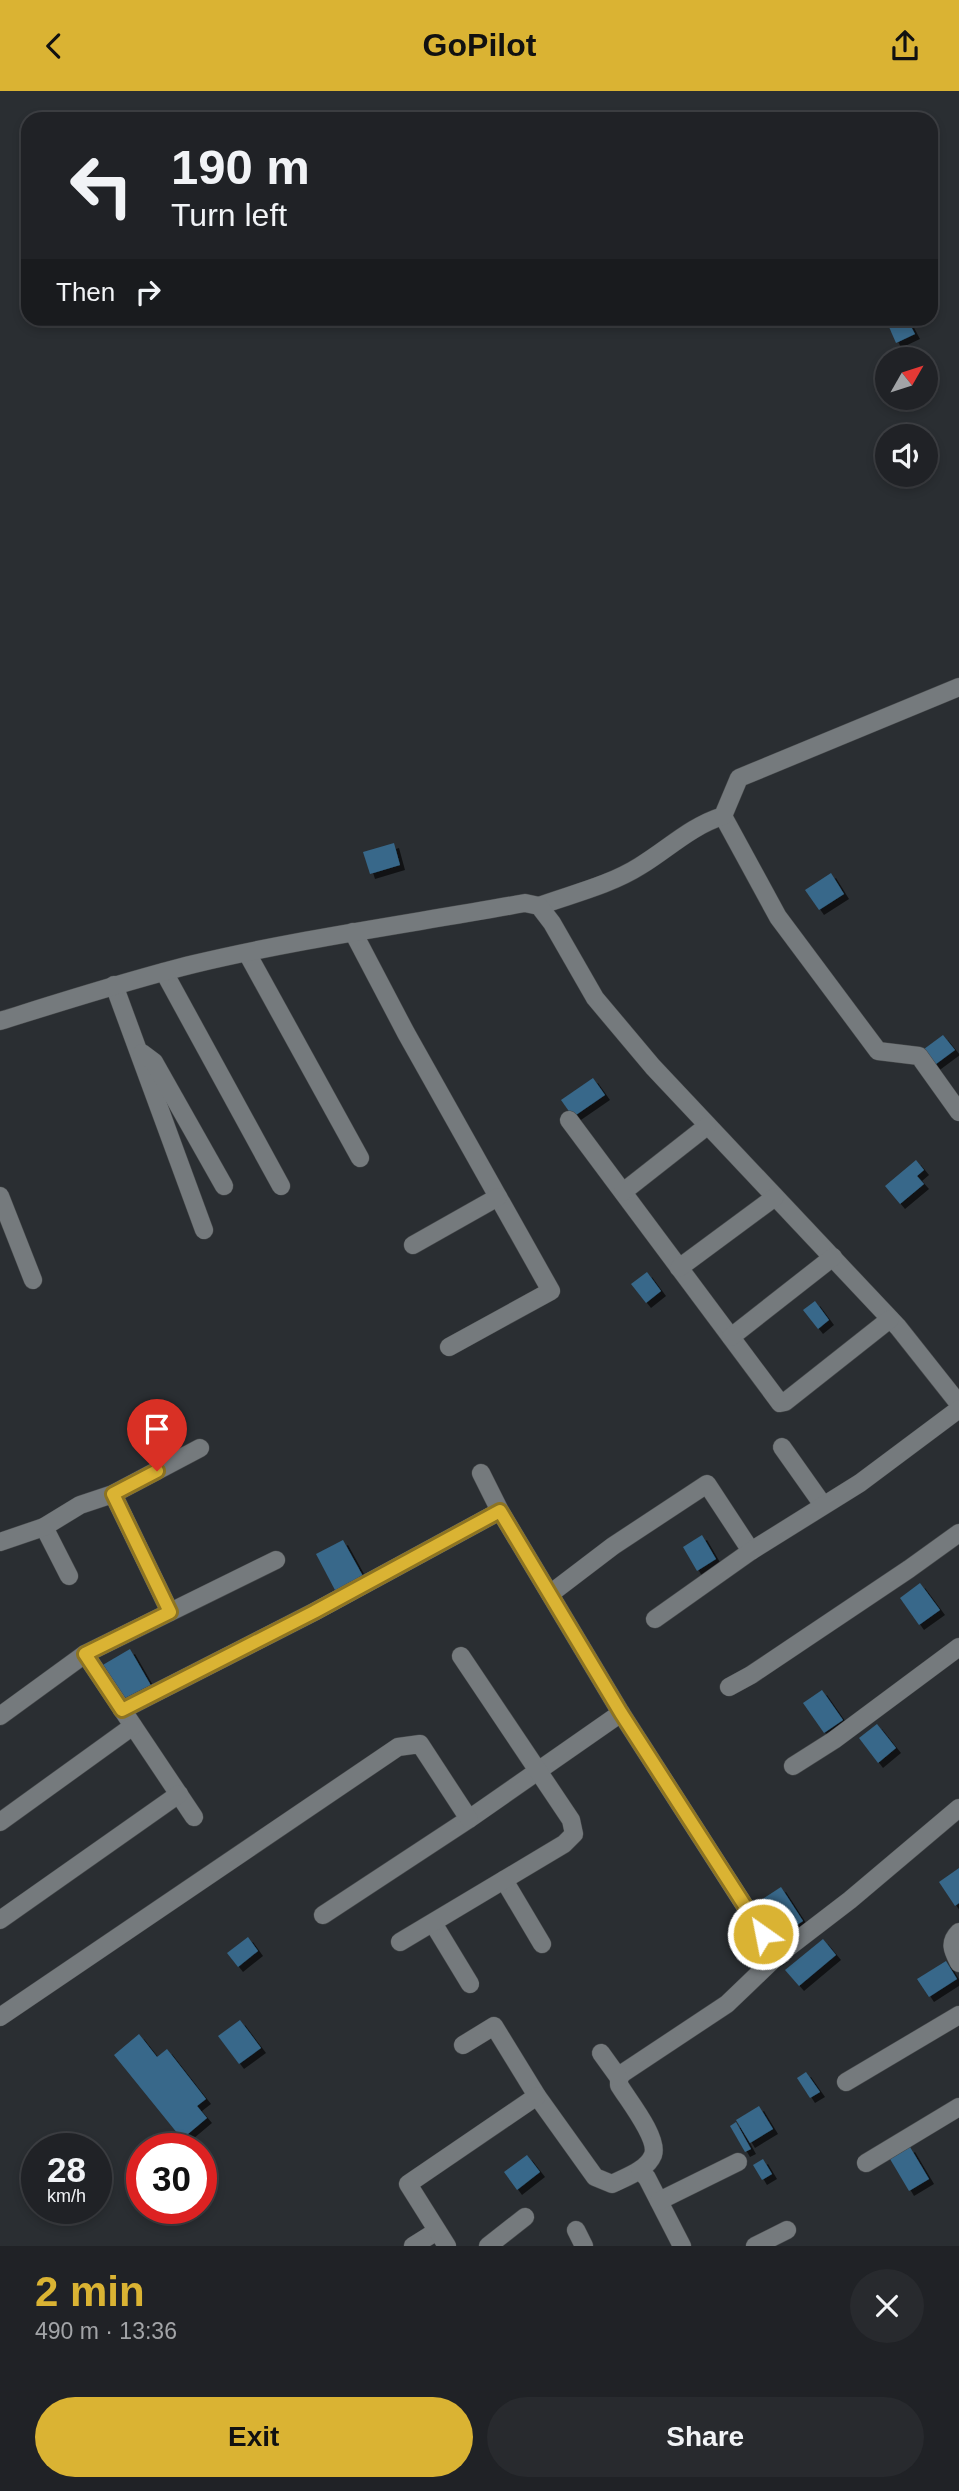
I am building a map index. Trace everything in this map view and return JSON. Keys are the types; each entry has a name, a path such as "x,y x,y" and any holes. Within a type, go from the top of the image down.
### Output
{"street":[{"path":"0,1021 114,985 247,953 525,903 539,906 619,877 640,866 688,831 723,815 739,778 959,687"},
{"path":"723,815 778,917 878,1051 919,1056 959,1112"},
{"path":"539,906 552,923 595,998 708,1126 890,1319 959,1404"},
{"path":"353,932 406,1033 551,1291 449,1347"},
{"path":"247,953 360,1158"},
{"path":"164,972 281,1187"},
{"path":"114,985 204,1230"},
{"path":"138,1050 154,1062 224,1186"},
{"path":"569,1120 780,1403 890,1319"},
{"path":"623,1192 708,1126"},
{"path":"0,1196 33,1280"},
{"path":"413,1245 498,1197"},
{"path":"680,1268 775,1198"},
{"path":"731,1337 833,1257"},
{"path":"655,1619 751,1551 860,1483 959,1409"},
{"path":"782,1447 823,1505"},
{"path":"0,1542 44,1527 80,1505 113,1494 200,1448"},
{"path":"481,1473 500,1511 621,1713 777,1956"},
{"path":"550,1594 613,1546 707,1484 751,1551"},
{"path":"113,1494 170,1612"},
{"path":"122,1710 314,1612 500,1511"},
{"path":"44,1527 69,1576"},
{"path":"729,1687 898,1577 959,1533"},
{"path":"0,1716 85,1654 276,1560"},
{"path":"793,1766 834,1740 959,1647"},
{"path":"85,1654 194,1817"},
{"path":"400,1943 564,1844 574,1834 571,1820 461,1656"},
{"path":"323,1915 469,1819 621,1713"},
{"path":"0,1822 133,1726"},
{"path":"0,2017 398,1747 420,1744 469,1819"},
{"path":"0,1920 179,1794"},
{"path":"463,2045 494,2026 537,2096 594,2177 612,2184 640,2170 653,2155 653,2141 619,2085 622,2073 727,2004 777,1956 850,1900 959,1808"},
{"path":"504,1880 542,1944"},
{"path":"433,1923 470,1984"},
{"path":"959,1932 954,1937 951,1949 959,1963"},
{"path":"846,2082 959,2015"},
{"path":"601,2053 619,2078"},
{"path":"413,2246 442,2238 408,2184 537,2096"},
{"path":"866,2163 959,2107"},
{"path":"659,2201 738,2162"},
{"path":"640,2170 647,2178 682,2246"},
{"path":"488,2246 525,2217"},
{"path":"755,2246 787,2230"}],"building":[{"path":"889,326 911,326 915,334 896,343"},
{"path":"394,843 400,865 370,874 363,852"},
{"path":"831,873 844,894 819,910 805,890"},
{"path":"943,1035 955,1050 932,1067 920,1052"},
{"path":"593,1078 605,1095 573,1117 561,1100"},
{"path":"916,1160 924,1170 917,1176 924,1184 900,1204 885,1186"},
{"path":"647,1272 661,1291 646,1303 631,1284"},
{"path":"815,1301 829,1320 818,1329 803,1310"},
{"path":"702,1535 716,1559 697,1571 683,1547"},
{"path":"343,1540 364,1578 336,1592 316,1554"},
{"path":"920,1583 940,1610 919,1625 900,1598"},
{"path":"130,1649 153,1689 125,1706 101,1666"},
{"path":"822,1690 843,1720 824,1733 803,1703"},
{"path":"877,1724 896,1748 878,1763 859,1738"},
{"path":"959,1868 959,1903 955,1906 939,1882"},
{"path":"781,1887 803,1921 777,1938 755,1904"},
{"path":"248,1937 258,1951 238,1967 227,1953"},
{"path":"823,1939 836,1955 799,1986 785,1970"},
{"path":"946,1961 957,1979 929,1997 917,1979"},
{"path":"240,2020 261,2048 239,2064 218,2036"},
{"path":"139,2034 157,2057 167,2049 206,2099 197,2106 207,2118 189,2133 177,2133 114,2055"},
{"path":"806,2072 820,2092 810,2098 797,2078"},
{"path":"759,2106 773,2129 750,2143 736,2120"},
{"path":"736,2122 751,2149 745,2152 730,2126"},
{"path":"910,2147 929,2179 909,2191 890,2159"},
{"path":"527,2155 540,2172 517,2190 504,2172"},
{"path":"763,2159 772,2174 762,2180 753,2165"}],"route":[{"path":"157,1471 113,1494 170,1612 85,1654 122,1710 314,1612 500,1511 621,1713 763,1934"}]}
